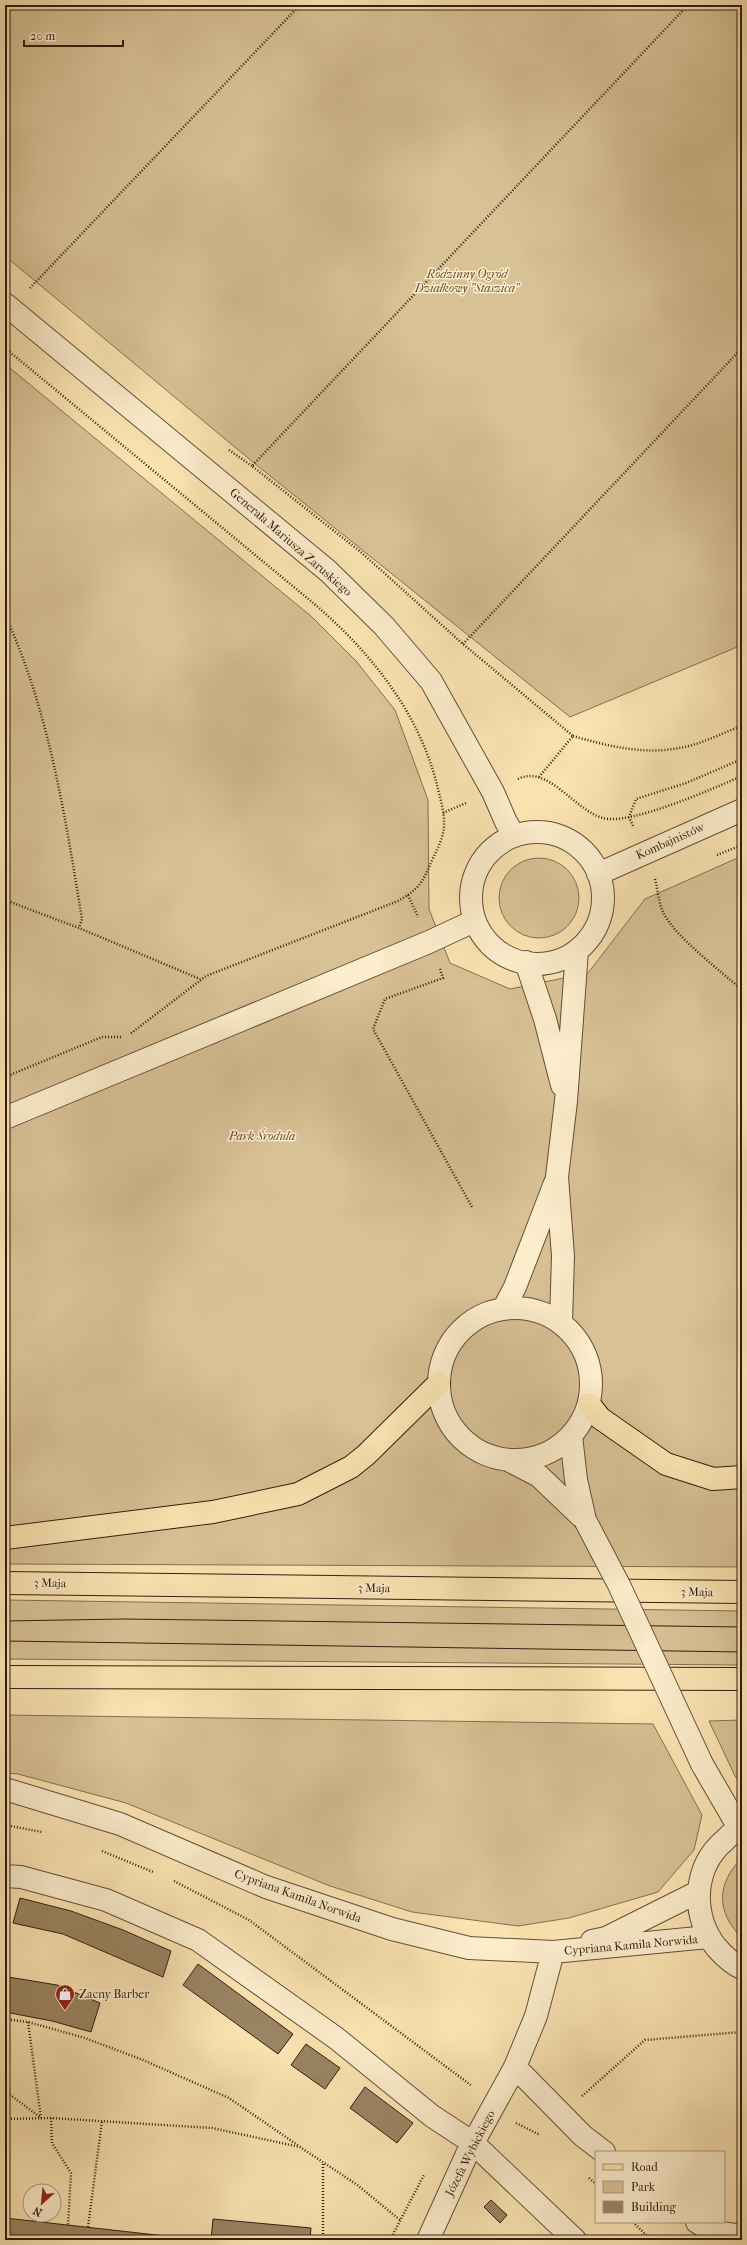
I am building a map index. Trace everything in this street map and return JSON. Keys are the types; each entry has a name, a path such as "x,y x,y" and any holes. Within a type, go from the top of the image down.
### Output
{"main road":[{"path":"5,1538 213,1512 298,1494 351,1467 366,1455 439,1383"},
{"path":"589,1404 600,1418 666,1464 713,1479 742,1477"},
{"name":"3 Maja","path":"5,1583 742,1592"},
{"path":"5,1677 742,1679"}],"street":[{"name":"Generała Mariusza Zaruskiego","path":"5,304 328,571 384,626 431,681 494,792 506,822 514,834"},
{"name":"Kombajnistów","path":"598,874 742,810"},
{"path":"537,832 562,838 585,850 598,874 604,897 599,920 591,937 577,950 561,959 550,962 526,962 504,953 487,942 474,921 470,896 476,873 493,848 514,834 537,832"},
{"path":"5,1118 429,942 474,921"},
{"path":"561,1322 563,1256 558,1177 566,1101 577,950"},
{"path":"526,962 545,1019 566,1101"},
{"path":"504,1308 515,1287 558,1177"},
{"path":"524,1305 561,1322 576,1339 586,1358 590,1380 589,1404 582,1423 571,1436 552,1451 532,1460 507,1459 480,1452 460,1438 448,1421 440,1400 439,1383 446,1356 457,1333 476,1316 504,1308 524,1305"},
{"path":"571,1436 576,1480 585,1520 618,1585 702,1764 740,1827 718,1846 704,1868 698,1892 700,1914 708,1937 722,1955 742,1968"},
{"path":"507,1459 538,1476 585,1520"},
{"name":"Cypriana Kamila Norwida","path":"5,1789 120,1824 266,1887 392,1929 469,1948 553,1952 708,1937"},
{"path":"5,1876 21,1877 106,1900 198,1940 336,2038 432,2116 473,2143 575,2240"},
{"name":"Cypriana Kamila Norwida","path":"553,1952 606,1938 698,1892"},
{"name":"Cypriana Kamila Norwida","path":"515,2067 536,2016 553,1952"},
{"path":"515,2067 583,2136 603,2151"},
{"name":"Józefa Wybickiego","path":"428,2240 473,2143 515,2067"},
{"path":"699,2223 713,2232 742,2236"}],"path":[{"path":"35,281 300,5"},
{"path":"688,5 252,466 362,553 463,644 573,736 601,744 642,751 680,748 742,726"},
{"path":"5,348 321,609 341,629 392,689 412,719 423,740 432,766 443,813 444,825 441,841 420,886 398,901 200,979 125,1037 102,1037 5,1077"},
{"path":"463,644 742,348"},
{"path":"5,615 16,639 54,763 82,919 79,928"},
{"path":"539,777 573,736"},
{"path":"629,817 636,799 686,783 742,759"},
{"path":"520,778 543,778 589,813 605,819 629,817 690,798 742,776"},
{"path":"443,813 470,802"},
{"path":"656,880 661,905 669,921 687,940 742,990"},
{"path":"408,895 443,978 385,999 372,1029 472,1207"},
{"path":"5,900 79,928 200,979"},
{"path":"5,1825 47,1833"},
{"path":"98,1849 160,1875"},
{"path":"167,1878 249,1920 495,2103 514,2122 542,2136 562,2114 645,2040 742,2032"},
{"path":"5,2019 28,2022 85,2038 143,2060 228,2098 356,2184 400,2220 390,2240"},
{"path":"28,2022 41,2118"},
{"path":"5,2091 41,2118"},
{"path":"5,2119 51,2118 212,2128 300,2147"},
{"path":"51,2118 52,2143 71,2173 68,2225"},
{"path":"88,2227 102,2121"},
{"path":"323,2162 323,2240"},
{"path":"586,2174 595,2183"},
{"path":"634,2223 651,2240"}],"green space":[{"name":"Rodzinny Ogród Działkowy \"Staszica\"","path":"5,5 742,5 742,645 570,717 254,463 5,256"},
{"name":"Park Środula","path":"5,364 312,617 356,661 395,710 428,800 429,909 450,963 510,989 588,973 645,899 742,856 742,1567 5,1564"},
{"path":"539,858 554,861 567,870 576,883 579,898 576,913 567,926 554,935 539,938 524,935 511,926 502,913 499,898 502,883 511,870 524,861"},
{"path":"5,1600 742,1611 742,1665 5,1659"},
{"path":"5,1715 653,1724 702,1815 694,1850 658,1892 569,1918 518,1926 412,1912 330,1886 126,1803 18,1774 5,1773"},
{"path":"742,1720 742,1785 735,1776 709,1721"},
{"path":"742,1858 742,1938 727,1918 722,1898 727,1878"}],"building":[{"path":"20,1898 71,1911 123,1930 171,1951 163,1977 63,1934 13,1923"},
{"path":"198,1964 293,2034 278,2054 183,1985"},
{"path":"8,1977 57,1985 100,2003 91,2032 52,2021 5,2012"},
{"path":"306,2044 340,2068 325,2089 291,2065"},
{"path":"365,2087 413,2123 397,2143 350,2108"},
{"path":"491,2200 507,2215 500,2223 484,2207"},
{"path":"5,2218 22,2220 22,2223 50,2223 201,2240 5,2240"},
{"path":"213,2219 311,2228 310,2240 211,2240"}],"tram line":[{"path":"5,1621 124,1619 742,1627"},
{"path":"5,1641 742,1652"}],"place":[{"name":"Zacny Barber","path":"65,2011"}]}
